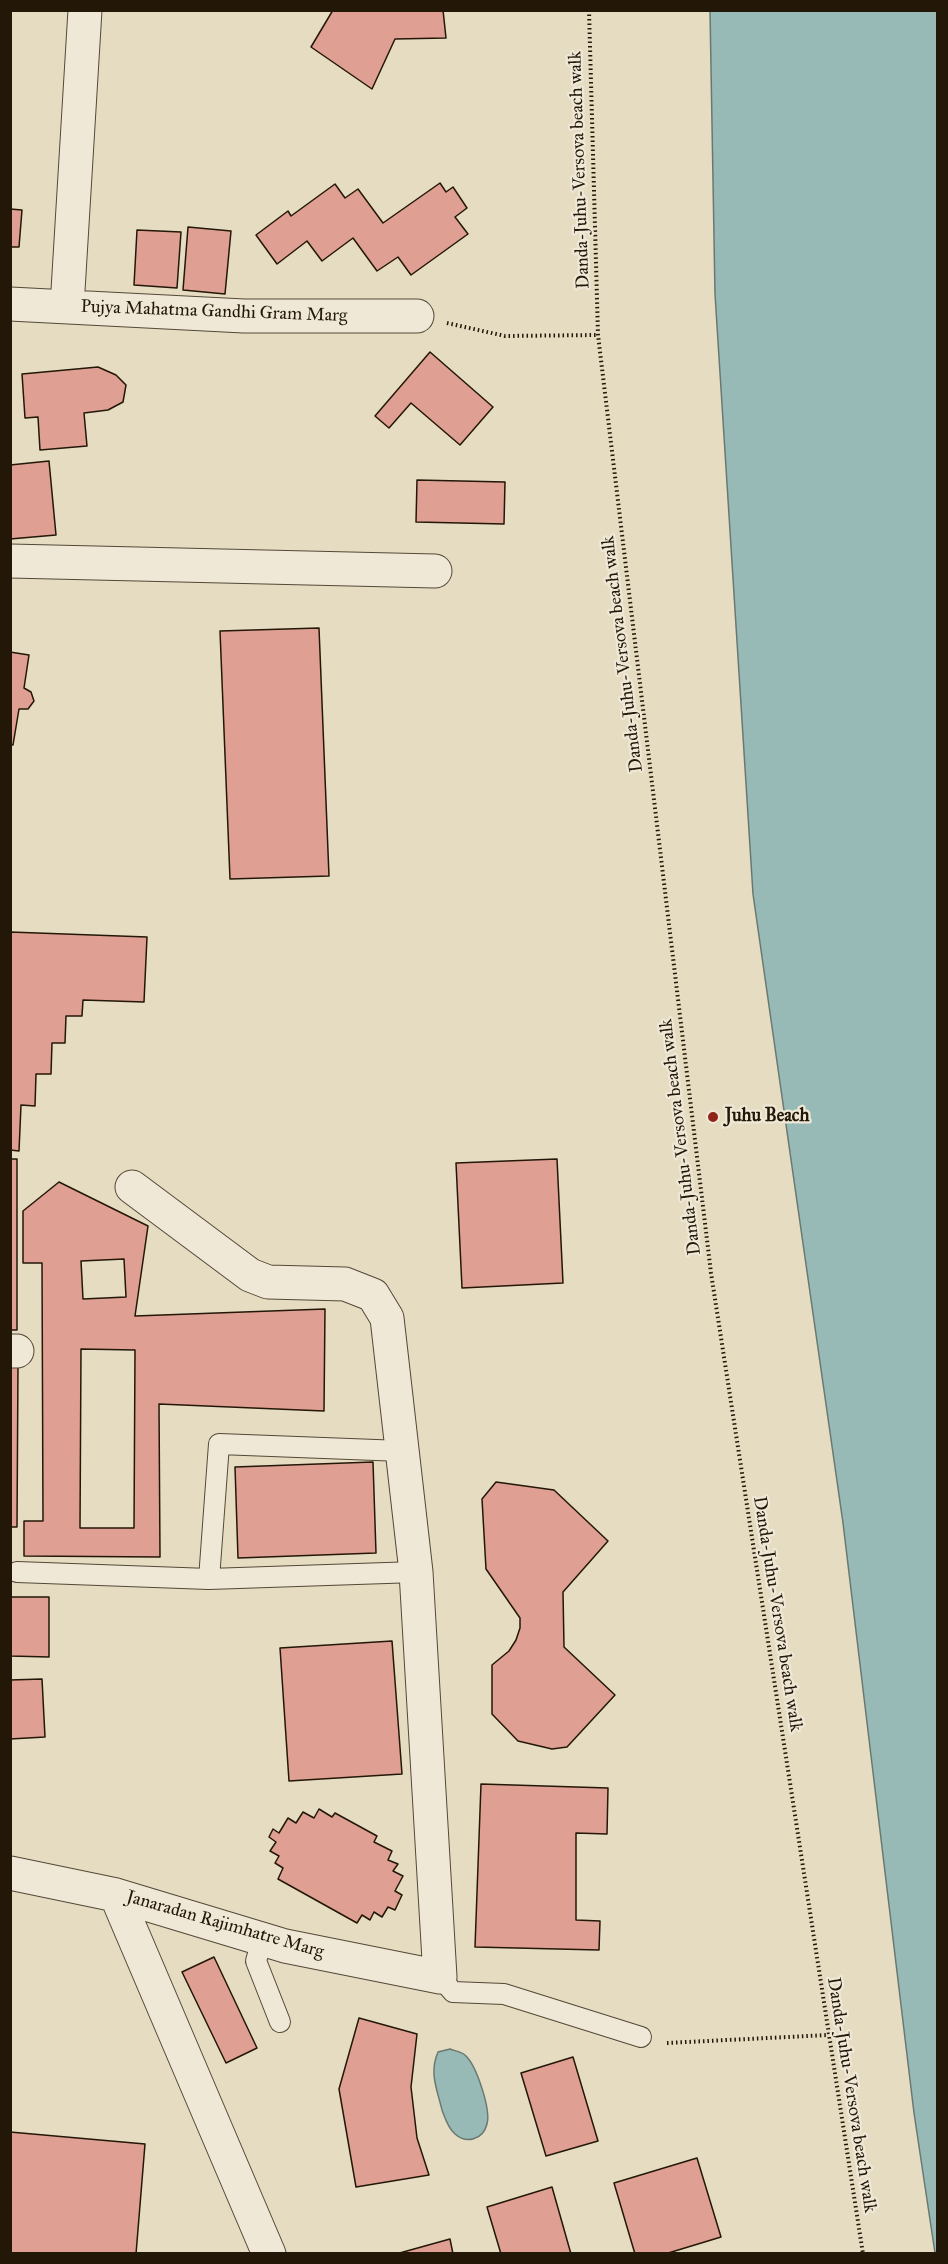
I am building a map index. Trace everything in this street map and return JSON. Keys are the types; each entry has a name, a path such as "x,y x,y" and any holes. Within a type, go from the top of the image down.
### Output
{"street":[{"path":"67,307 85,10"},
{"name":"Pujya Mahatma Gandhi Gram Marg","path":"10,304 243,316 417,316"},
{"path":"10,561 435,571"},
{"path":"132,1187 250,1275 268,1282 345,1284 373,1295 387,1318 416,1572 440,1977"},
{"name":"Janaradan Rajimhatre Marg","path":"10,1872 117,1894 262,1940 440,1977"},
{"path":"117,1894 269,2253"}],"lane":[{"path":"209,1579 219,1444 402,1451"},
{"path":"17,1572 209,1579 416,1572"},
{"path":"262,1940 256,1961 280,2022"},
{"path":"440,1977 453,1992 504,1994 641,2037"}],"path":[{"name":"Danda-Juhu-Versova beach walk","path":"589,10 598,335 711,1273 863,2253"},
{"path":"417,316 505,336 598,335"},
{"path":"693,2042 828,2035"}],"water":[{"path":"710,11 937,11 937,2253 935,2253 914,2113 843,1523 753,894 715,294"},
{"path":"450,2049 466,2056 479,2079 485,2099 487,2124 482,2134 474,2139 464,2139 453,2132 446,2120 438,2095 434,2074 435,2060 438,2052"}],"building":[{"path":"333,10 443,10 446,38 395,39 372,89 311,47"},
{"path":"440,183 446,192 453,187 467,208 455,217 468,234 411,275 398,257 377,271 353,238 322,261 307,241 277,264 256,235 288,211 291,216 335,184 345,198 358,189 383,223"},
{"path":"10,209 22,210 19,247 10,247"},
{"path":"188,227 231,231 225,294 183,290"},
{"path":"137,230 181,232 177,288 134,285"},
{"path":"430,352 493,407 460,445 411,403 389,428 375,416"},
{"path":"98,367 116,375 126,385 123,402 108,410 84,413 87,446 40,450 38,417 25,418 22,374"},
{"path":"49,461 56,535 10,539 10,465"},
{"path":"417,480 505,482 504,524 416,522"},
{"path":"319,628 329,876 230,879 220,631"},
{"path":"10,652 29,655 24,688 31,692 34,701 28,709 19,709 13,745 10,745"},
{"path":"10,932 147,937 144,1002 83,1000 82,1016 66,1016 65,1043 52,1043 51,1074 36,1074 35,1106 21,1105 19,1151 10,1150"},
{"path":"10,1159 17,1159 17,1330 10,1330"},
{"path":"557,1159 563,1283 462,1288 456,1163"},
{"path":"59,1182 148,1226 135,1316 325,1309 324,1411 159,1404 160,1557 24,1556 24,1521 43,1521 42,1263 23,1263 23,1211","holes":["124,1259 126,1297 83,1299 81,1261"]},
{"path":"81,1349 135,1350 134,1528 80,1528"},
{"path":"10,1363 18,1364 17,1527 10,1527"},
{"path":"373,1462 376,1553 238,1558 235,1467"},
{"path":"496,1482 554,1490 608,1541 563,1592 564,1647 615,1695 567,1747 552,1749 518,1741 492,1714 492,1665 509,1651 520,1628 520,1618 486,1569 482,1499"},
{"path":"10,1597 49,1597 49,1657 10,1656"},
{"path":"392,1641 402,1774 289,1781 280,1648"},
{"path":"42,1679 45,1737 10,1739 10,1680"},
{"path":"481,1784 608,1788 607,1834 576,1833 576,1920 600,1921 599,1950 475,1947"},
{"path":"319,1809 332,1817 335,1813 377,1836 374,1842 392,1851 388,1860 398,1864 393,1871 403,1876 395,1891 402,1895 395,1910 388,1907 382,1917 374,1912 370,1920 362,1915 357,1923 278,1879 283,1868 275,1863 279,1856 270,1851 276,1842 269,1837 273,1829 279,1833 288,1818 296,1823 303,1812 314,1818"},
{"path":"214,1957 257,2048 226,2063 182,1972"},
{"path":"359,2018 417,2034 411,2087 417,2138 429,2175 356,2187 339,2089"},
{"path":"573,2057 598,2141 546,2156 521,2073"},
{"path":"10,2132 145,2144 136,2254 10,2254"},
{"path":"697,2158 721,2237 665,2254 635,2254 614,2183"},
{"path":"552,2187 571,2254 501,2254 487,2207"},
{"path":"450,2239 453,2254 396,2254"}],"place":[{"name":"Juhu Beach","path":"713,1117"}]}
